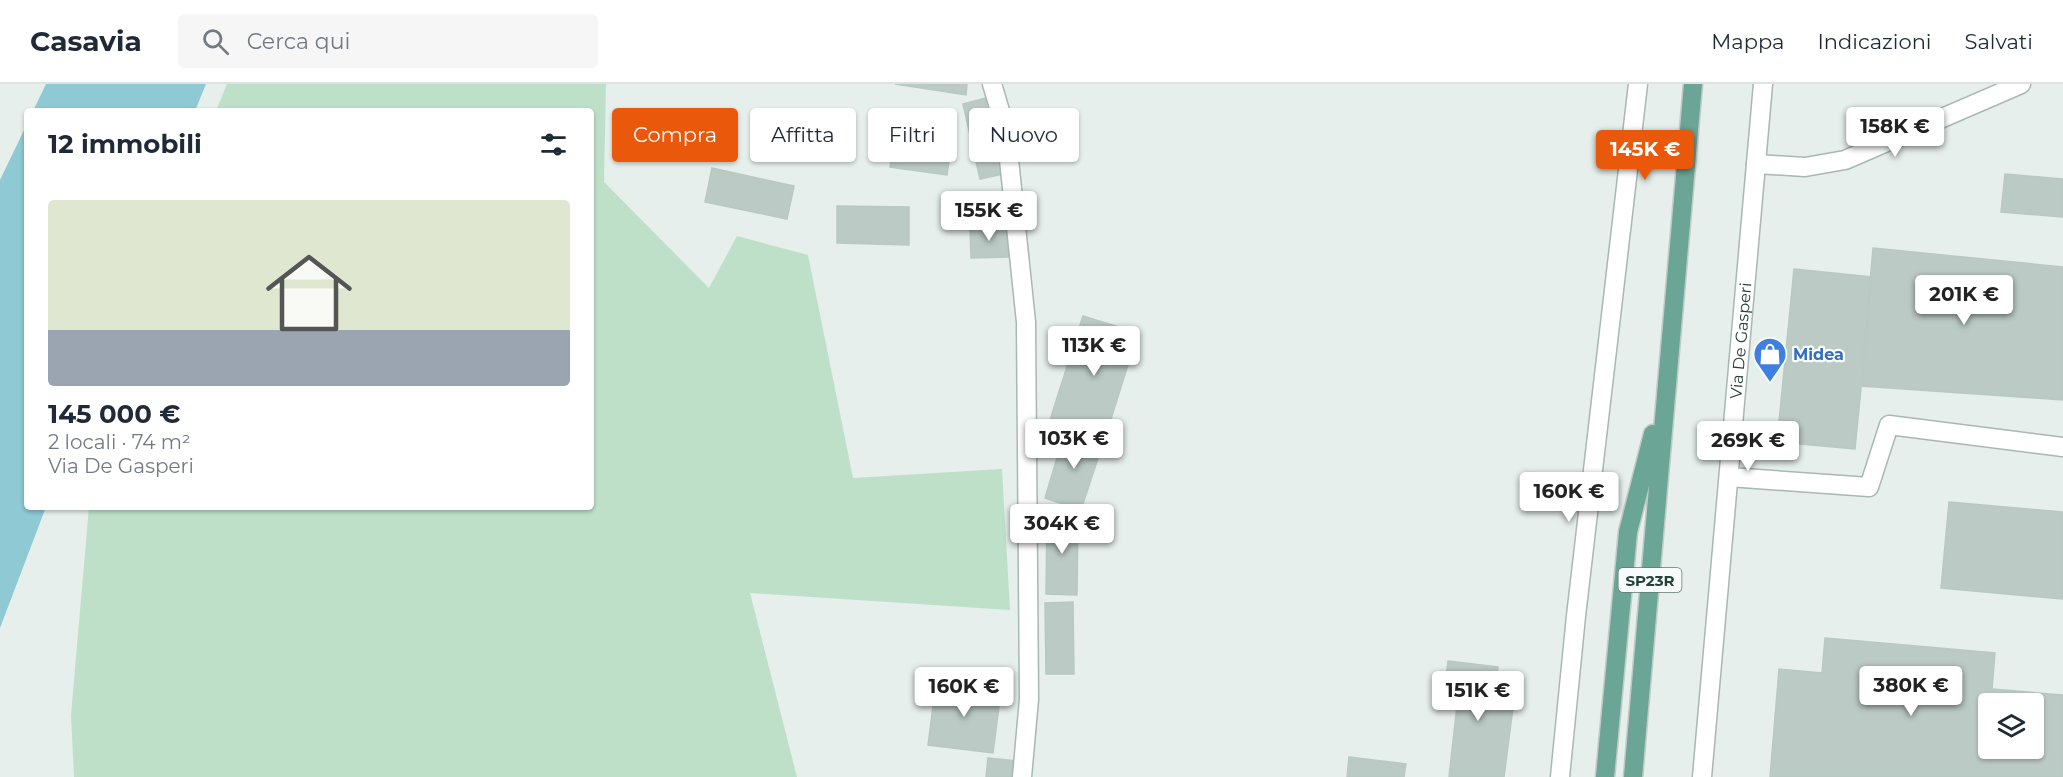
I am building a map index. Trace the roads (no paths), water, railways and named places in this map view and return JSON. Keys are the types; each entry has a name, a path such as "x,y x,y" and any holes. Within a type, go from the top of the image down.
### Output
{"main road":[{"name":"SP23R","path":"1633,777 1693,84"},
{"path":"1605,777 1628,532 1666,383"}],"street":[{"path":"992,84 1006,131 1026,322 1029,699 1022,777"},
{"path":"1560,777 1576,616 1638,84"},
{"name":"Via De Gasperi","path":"1702,777 1763,84"},
{"path":"1756,164 1804,167 1845,160 2021,84"},
{"path":"1729,477 1869,487 1889,425 2063,447"}],"water":[{"path":"46,84 206,84 196,108 34,108"},
{"path":"24,130 24,510 45,510 0,628 0,180"}],"place":[{"name":"Midea","path":"1770,383"}]}
